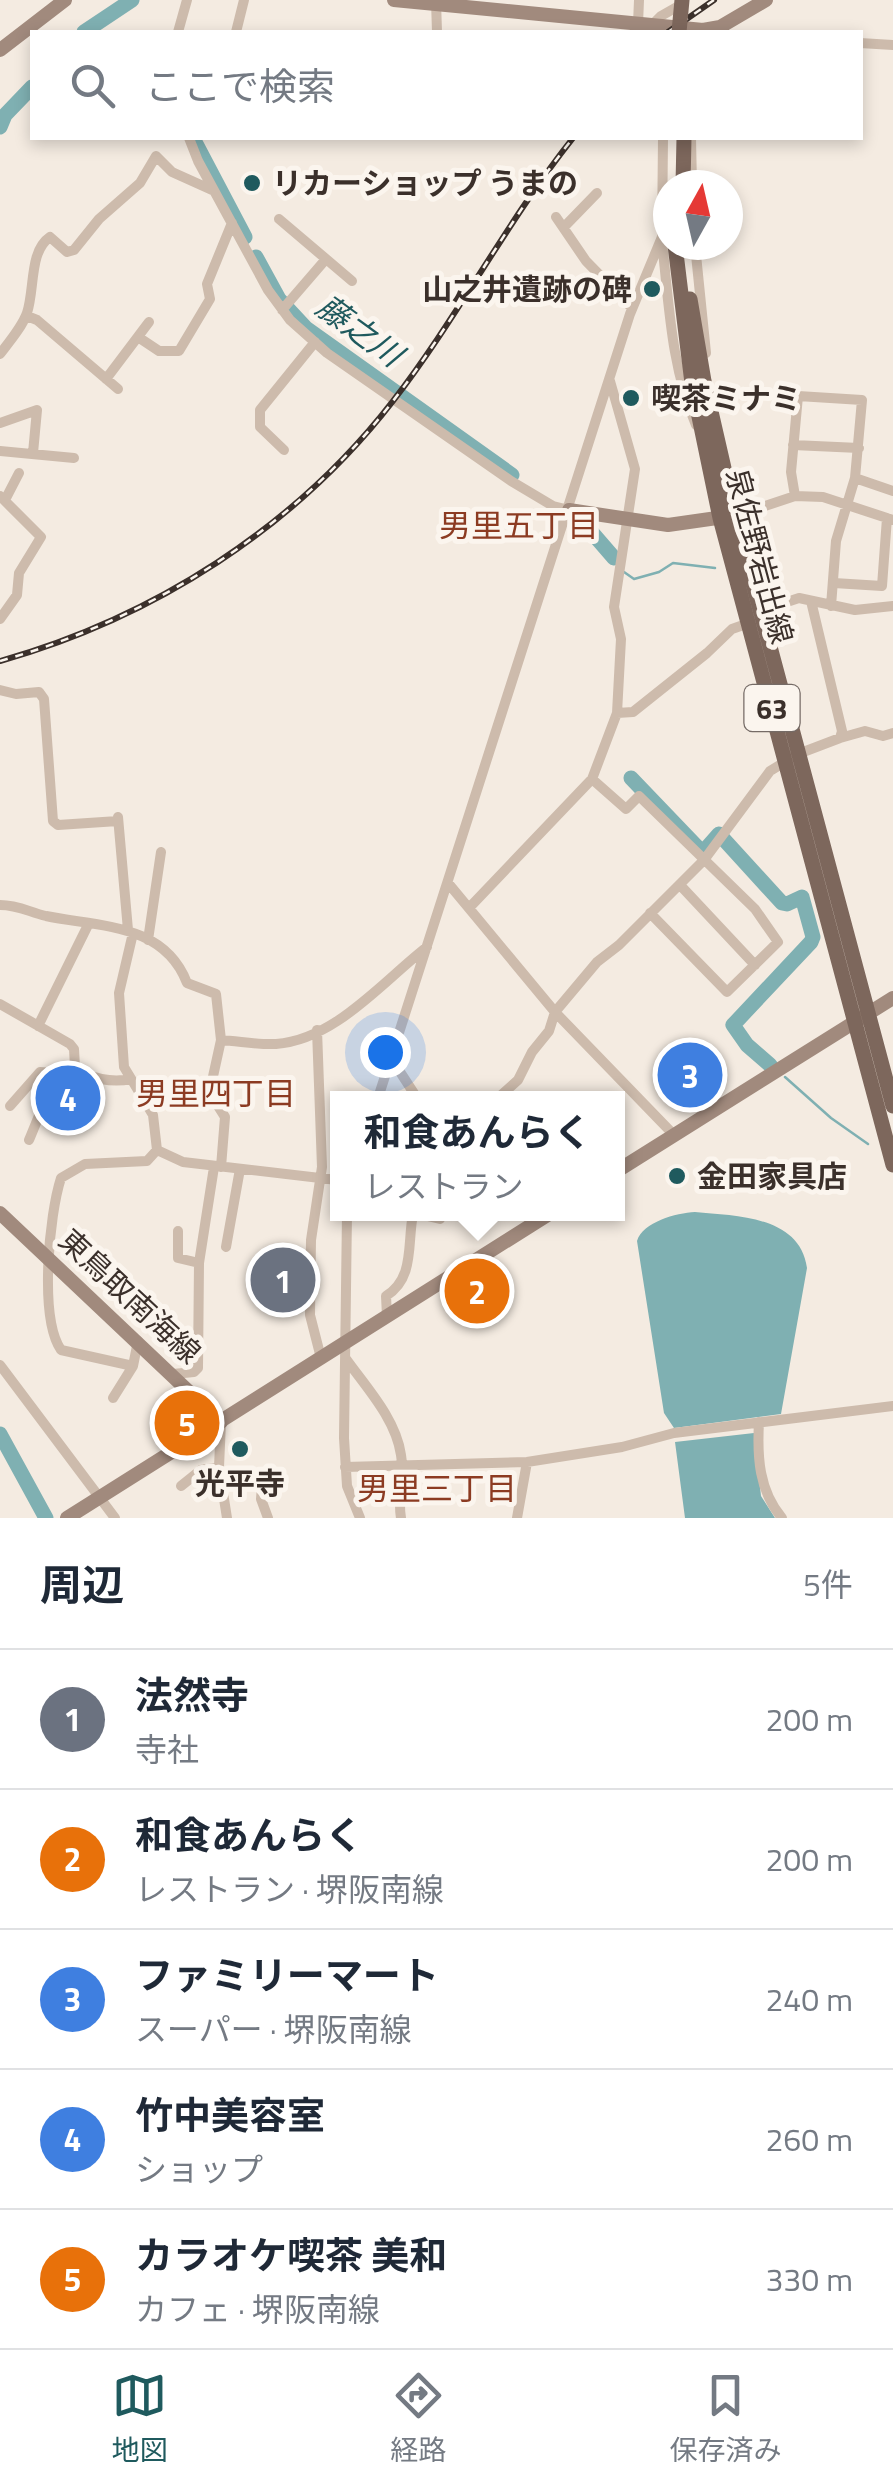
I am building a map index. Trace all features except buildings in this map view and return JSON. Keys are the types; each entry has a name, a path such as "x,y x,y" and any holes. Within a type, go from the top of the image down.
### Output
{"main road":[{"path":"0,50 64,0"},
{"path":"398,0 530,7 704,30"},
{"path":"716,30 766,0"},
{"path":"679,30 681,2"},
{"path":"681,2 688,30"},
{"path":"674,140 680,170"},
{"path":"676,170 683,140"},
{"name":"泉佐野岩出線","path":"672,260 702,440 755,617 862,1018 893,1165"},
{"name":"泉佐野岩出線","path":"687,260 691,304 727,517"},
{"path":"569,510 668,526 727,517"},
{"path":"625,1166 893,998"},
{"name":"泉佐野岩出線","path":"862,1018 893,1106"},
{"name":"東鳥取南海線","path":"0,1213 221,1422"},
{"path":"67,1518 538,1221"}],"street":[{"path":"179,30 187,0"},
{"path":"236,30 244,0"},
{"path":"639,0 645,24 681,2"},
{"path":"435,3 437,30"},
{"path":"863,43 893,44"},
{"path":"190,140 282,310 314,342 511,481 552,506 569,510"},
{"path":"663,140 665,170"},
{"path":"692,140 692,170"},
{"path":"0,354 27,316 36,253 45,240 50,238 67,252 74,250 99,219 140,183 156,156 172,172 214,190"},
{"path":"564,226 597,193"},
{"path":"556,217 586,260 632,308"},
{"path":"279,219 352,281"},
{"path":"138,338 160,352 179,351 210,300 207,284 232,222"},
{"path":"282,310 326,259"},
{"path":"380,1091 632,308 658,260"},
{"path":"697,260 713,422"},
{"path":"27,316 37,320 118,389"},
{"path":"106,379 149,322"},
{"path":"284,450 260,428 260,410 314,342"},
{"path":"468,908 592,778 606,750 617,713 621,639 614,607 634,483 633,454 610,381"},
{"path":"795,496 790,472 798,396 862,400 855,478 836,542 831,606"},
{"path":"0,422 37,410 33,454"},
{"path":"793,444 858,448"},
{"path":"0,451 74,458"},
{"path":"0,619 17,596 18,573 42,537 2,498 18,473"},
{"path":"855,478 893,491"},
{"path":"727,517 795,496 823,497 890,519 882,586 834,583"},
{"path":"617,713 633,712 732,629 800,598 855,610 893,606"},
{"path":"811,602 842,731 840,738"},
{"path":"0,690 16,694 39,692 44,699 53,821 58,825 118,819 130,932 119,993 124,1067 153,1116 157,1150"},
{"path":"506,1091 518,1080 532,1052 550,1032 556,1012 598,962 619,946 704,860 770,771 840,738 865,731 883,736 893,733"},
{"path":"592,778 626,809 639,796 755,909 778,942 727,992 650,913"},
{"path":"148,940 161,852"},
{"path":"448,883 556,1012 674,1135"},
{"path":"680,885 755,965"},
{"path":"0,905 20,906 40,915 130,932 179,962 187,983 216,994 221,1040 212,1081 216,1108 224,1116 199,1263 198,1368 173,1374"},
{"path":"38,1026 89,922"},
{"path":"221,1040 279,1044 317,1030 349,1015 426,947"},
{"path":"0,1004 74,1049 69,1070 45,1104 28,1140"},
{"path":"317,1030 322,1167 311,1240 310,1314 320,1358"},
{"path":"391,1058 412,1091"},
{"path":"10,1106 40,1072 69,1070 114,1083 131,1079"},
{"path":"79,1119 88,1074"},
{"path":"157,1150 183,1162 330,1180"},
{"path":"133,1366 61,1350 55,1341 48,1257 54,1199 62,1178 84,1164 147,1160 157,1150"},
{"path":"226,1247 240,1169"},
{"path":"347,1221 345,1467 347,1486 360,1518"},
{"path":"387,1316 386,1296 402,1285 414,1221"},
{"path":"178,1231 178,1258 199,1263"},
{"path":"113,1398 133,1366 138,1342"},
{"path":"345,1358 383,1410 395,1435 402,1465 398,1496 402,1518"},
{"path":"0,1365 115,1518"},
{"path":"345,1467 527,1462 622,1447 674,1433 893,1406"},
{"path":"221,1422 219,1467 227,1518"},
{"path":"759,1422 763,1484 782,1518"},
{"path":"517,1518 527,1462"},
{"path":"182,1486 202,1470 219,1467"},
{"path":"263,1473 260,1499 268,1518"}],"water":[{"path":"695,1212 764,1222 780,1228 802,1251 807,1268 781,1414 674,1428 664,1413 637,1241 653,1224"},
{"path":"754,1433 761,1496 775,1518 685,1518 675,1442"}],"waterway":[{"path":"87,30 132,0"},
{"path":"0,127 5,115 30,89"},
{"name":"藤之川","path":"195,142 245,237"},
{"name":"藤之川","path":"256,257 279,299 306,328 512,475"},
{"name":"藤之川","path":"582,521 614,558"},
{"path":"624,572 634,579 659,572 673,563 715,568"},
{"name":"藤之川","path":"631,778 700,850 704,851 719,834 782,903 802,897 811,942 733,1025 747,1045 770,1065"},
{"name":"藤之川","path":"785,1077 831,1118 868,1144"},
{"path":"0,1434 46,1518"}],"railway":[{"path":"671,30 714,0"},
{"path":"0,661 57,643 166,593 266,528 312,489 393,401 572,140"}],"place":[{"name":"リカーショップ うまの","path":"252,183"},
{"name":"山之井遺跡の碑","path":"652,289"},
{"name":"喫茶ミナミ","path":"631,398"},
{"name":"ファミリーマート","path":"690,1075"},
{"name":"竹中美容室","path":"68,1098"},
{"name":"金田家具店","path":"677,1176"},
{"name":"法然寺","path":"283,1280"},
{"name":"和食あんらく","path":"477,1291"},
{"name":"カラオケ喫茶 美和","path":"187,1423"},
{"name":"光平寺","path":"240,1449"}],"district":[{"name":"男里五丁目","path":"519,525"},
{"name":"男里四丁目","path":"216,1093"},
{"name":"男里三丁目","path":"437,1488"}]}
